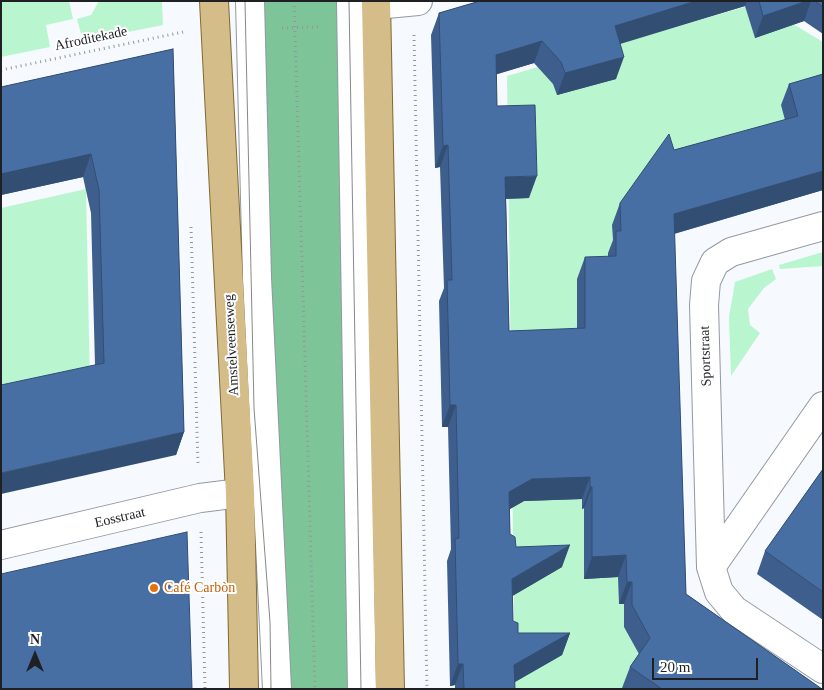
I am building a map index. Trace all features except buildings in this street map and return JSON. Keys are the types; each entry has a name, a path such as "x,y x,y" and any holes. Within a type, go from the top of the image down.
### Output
{"main road":[{"name":"Amstelveenseweg","path":"214,1 240,493 244,689"},
{"path":"364,8 390,689"}],"street":[{"name":"Amstelveenseweg","path":"250,1 257,288 277,689"},
{"path":"362,689 364,8 415,2"},
{"name":"Sportstraat","path":"823,226 731,252 715,262 709,270 706,281 704,305 711,567 719,592 734,610 823,670"},
{"path":"711,567 823,406"},
{"name":"Eosstraat","path":"1,544 200,498 240,493"}],"path":[{"path":"294,1 315,689"},
{"path":"415,2 427,689"},
{"path":"251,29 295,28 364,8"},
{"path":"184,24 185,42"},
{"name":"Afroditekade","path":"1,70 185,32"},
{"path":"191,220 205,689"}],"green space":[{"path":"1,1 69,1 73,19 46,25 50,47 1,57"},
{"path":"99,1 162,1 163,25 83,41 77,19 91,15"},
{"path":"255,1 340,1 356,689 281,689"},
{"path":"758,3 823,42 823,125 614,225 632,642 699,689 515,689 507,76"},
{"path":"86,189 90,388 1,403 1,208"},
{"path":"823,252 823,266 780,269 779,265"},
{"path":"772,269 776,279 764,288 748,309 750,325 760,333 731,376 729,317 735,282"}],"tram line":[{"path":"245,1 254,408 270,622 271,689"},
{"path":"349,1 361,689"}],"place":[{"name":"Café Carbòn","path":"154,588"}]}
